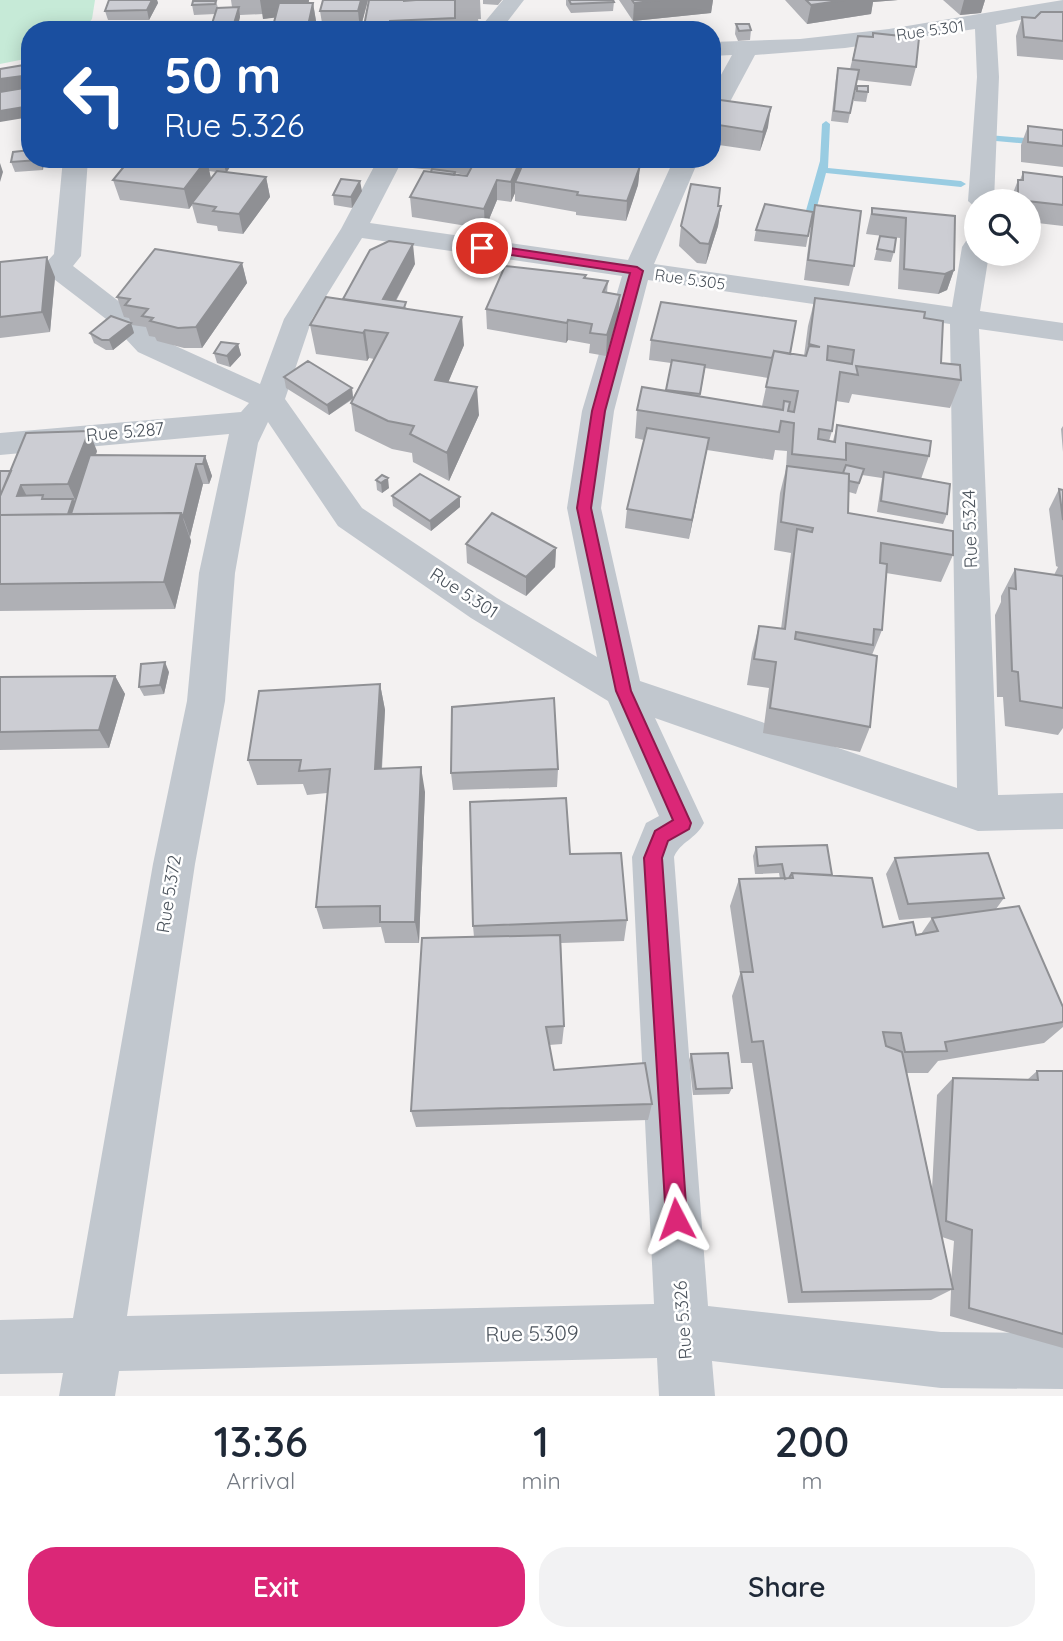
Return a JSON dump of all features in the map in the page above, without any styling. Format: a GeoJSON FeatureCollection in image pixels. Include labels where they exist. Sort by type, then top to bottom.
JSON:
{"type":"FeatureCollection","features":[{"type":"Feature","properties":{"kind":"street"},"geometry":{"type":"LineString","coordinates":[[496,21],[514,0]]}},
{"type":"Feature","properties":{"kind":"street","name":"Rue 5.301"},"geometry":{"type":"LineString","coordinates":[[721,50],[805,46],[985,22],[1063,5]]}},
{"type":"Feature","properties":{"kind":"street"},"geometry":{"type":"LineString","coordinates":[[982,189],[988,77],[985,22]]}},
{"type":"Feature","properties":{"kind":"street"},"geometry":{"type":"LineString","coordinates":[[721,97],[747,49]]}},
{"type":"Feature","properties":{"kind":"street"},"geometry":{"type":"LineString","coordinates":[[75,168],[67,256],[45,270],[142,332],[148,345],[260,411]]}},
{"type":"Feature","properties":{"kind":"street"},"geometry":{"type":"LineString","coordinates":[[354,229],[386,168]]}},
{"type":"Feature","properties":{"kind":"street","name":"Rue 5.326"},"geometry":{"type":"LineString","coordinates":[[683,168],[637,271],[598,411],[584,508],[624,691],[683,823],[661,836],[653,858],[688,1396]]}},
{"type":"Feature","properties":{"kind":"street","name":"Rue 5.305"},"geometry":{"type":"LineString","coordinates":[[354,229],[1063,332]]}},
{"type":"Feature","properties":{"kind":"street","name":"Rue 5.372"},"geometry":{"type":"LineString","coordinates":[[87,1396],[174,864],[206,701],[217,572],[242,443],[260,411],[298,319],[354,229]]}},
{"type":"Feature","properties":{"kind":"street","name":"Rue 5.324"},"geometry":{"type":"LineString","coordinates":[[973,266],[964,319],[978,813]]}},
{"type":"Feature","properties":{"kind":"street","name":"Rue 5.301"},"geometry":{"type":"LineString","coordinates":[[260,411],[350,517],[484,608],[624,691],[978,813],[1063,811]]}},
{"type":"Feature","properties":{"kind":"street","name":"Rue 5.287"},"geometry":{"type":"LineString","coordinates":[[0,444],[260,411]]}},
{"type":"Feature","properties":{"kind":"street","name":"Rue 5.309"},"geometry":{"type":"LineString","coordinates":[[0,1347],[684,1330],[941,1360],[1063,1361]]}},
{"type":"Feature","properties":{"kind":"green space"},"geometry":{"type":"Polygon","coordinates":[[[0,0],[95,0],[90,21],[21,21],[21,60],[0,64],[0,0]]]}},
{"type":"Feature","properties":{"kind":"building"},"geometry":{"type":"Polygon","coordinates":[[[109,0],[152,0],[147,10],[105,11],[109,0]]]}},
{"type":"Feature","properties":{"kind":"building"},"geometry":{"type":"Polygon","coordinates":[[[323,0],[361,0],[358,11],[320,11],[323,0]]]}},
{"type":"Feature","properties":{"kind":"building"},"geometry":{"type":"Polygon","coordinates":[[[369,0],[455,0],[455,18],[365,21],[369,0]]]}},
{"type":"Feature","properties":{"kind":"building"},"geometry":{"type":"Polygon","coordinates":[[[569,0],[613,0],[614,2],[571,4],[569,0]]]}},
{"type":"Feature","properties":{"kind":"building"},"geometry":{"type":"Polygon","coordinates":[[[632,0],[660,0],[634,3],[632,0]]]}},
{"type":"Feature","properties":{"kind":"building"},"geometry":{"type":"Polygon","coordinates":[[[806,0],[845,0],[811,5],[806,0]]]}},
{"type":"Feature","properties":{"kind":"building"},"geometry":{"type":"Polygon","coordinates":[[[193,1],[216,1],[215,4],[192,5],[193,1]]]}},
{"type":"Feature","properties":{"kind":"building"},"geometry":{"type":"Polygon","coordinates":[[[279,3],[313,3],[309,21],[274,21],[279,3]]]}},
{"type":"Feature","properties":{"kind":"building"},"geometry":{"type":"Polygon","coordinates":[[[239,7],[235,21],[213,21],[217,8],[239,7]]]}},
{"type":"Feature","properties":{"kind":"building"},"geometry":{"type":"Polygon","coordinates":[[[1041,12],[1063,12],[1063,41],[1024,37],[1022,17],[1035,18],[1041,12]]]}},
{"type":"Feature","properties":{"kind":"building"},"geometry":{"type":"Polygon","coordinates":[[[736,24],[749,24],[751,30],[739,31],[736,24]]]}},
{"type":"Feature","properties":{"kind":"building"},"geometry":{"type":"Polygon","coordinates":[[[873,33],[919,38],[916,67],[853,60],[858,36],[873,37],[873,33]]]}},
{"type":"Feature","properties":{"kind":"building"},"geometry":{"type":"Polygon","coordinates":[[[21,66],[21,76],[0,79],[0,69],[21,66]]]}},
{"type":"Feature","properties":{"kind":"building"},"geometry":{"type":"Polygon","coordinates":[[[838,68],[859,70],[850,113],[834,111],[838,68]]]}},
{"type":"Feature","properties":{"kind":"building"},"geometry":{"type":"Polygon","coordinates":[[[857,86],[868,86],[868,92],[857,91],[857,86]]]}},
{"type":"Feature","properties":{"kind":"building"},"geometry":{"type":"Polygon","coordinates":[[[21,88],[21,108],[0,111],[0,92],[21,88]]]}},
{"type":"Feature","properties":{"kind":"building"},"geometry":{"type":"Polygon","coordinates":[[[721,100],[771,107],[763,132],[721,125],[721,100]]]}},
{"type":"Feature","properties":{"kind":"building"},"geometry":{"type":"Polygon","coordinates":[[[1028,126],[1063,130],[1063,146],[1028,142],[1028,126]]]}},
{"type":"Feature","properties":{"kind":"building"},"geometry":{"type":"Polygon","coordinates":[[[21,151],[21,161],[11,162],[13,152],[21,151]]]}},
{"type":"Feature","properties":{"kind":"building"},"geometry":{"type":"Polygon","coordinates":[[[123,168],[200,168],[184,189],[113,180],[123,168]]]}},
{"type":"Feature","properties":{"kind":"building"},"geometry":{"type":"Polygon","coordinates":[[[471,168],[517,168],[511,182],[497,180],[484,209],[410,197],[424,171],[467,176],[471,168]]]}},
{"type":"Feature","properties":{"kind":"building"},"geometry":{"type":"Polygon","coordinates":[[[521,168],[639,168],[627,201],[577,195],[578,192],[515,182],[521,168]]]}},
{"type":"Feature","properties":{"kind":"building"},"geometry":{"type":"Polygon","coordinates":[[[432,169],[455,172],[454,175],[431,172],[432,169]]]}},
{"type":"Feature","properties":{"kind":"building"},"geometry":{"type":"Polygon","coordinates":[[[217,171],[266,177],[239,214],[213,211],[216,207],[192,203],[217,171]]]}},
{"type":"Feature","properties":{"kind":"building"},"geometry":{"type":"Polygon","coordinates":[[[1023,172],[1063,177],[1063,205],[1041,203],[1041,189],[1018,189],[1018,180],[1023,180],[1023,172]]]}},
{"type":"Feature","properties":{"kind":"building"},"geometry":{"type":"Polygon","coordinates":[[[341,179],[360,181],[351,197],[333,195],[341,179]]]}},
{"type":"Feature","properties":{"kind":"building"},"geometry":{"type":"Polygon","coordinates":[[[691,184],[720,188],[718,206],[721,206],[709,244],[700,243],[681,226],[691,184]]]}},
{"type":"Feature","properties":{"kind":"building"},"geometry":{"type":"Polygon","coordinates":[[[765,204],[813,212],[808,236],[756,230],[765,204]]]}},
{"type":"Feature","properties":{"kind":"building"},"geometry":{"type":"Polygon","coordinates":[[[815,205],[861,211],[854,266],[808,260],[815,205]]]}},
{"type":"Feature","properties":{"kind":"building"},"geometry":{"type":"Polygon","coordinates":[[[872,208],[955,216],[954,270],[945,274],[904,269],[906,218],[872,214],[872,208]]]}},
{"type":"Feature","properties":{"kind":"building"},"geometry":{"type":"Polygon","coordinates":[[[880,236],[896,238],[894,252],[877,249],[880,236]]]}},
{"type":"Feature","properties":{"kind":"building"},"geometry":{"type":"Polygon","coordinates":[[[389,241],[413,244],[383,299],[406,302],[404,308],[343,299],[370,250],[389,241]]]}},
{"type":"Feature","properties":{"kind":"building"},"geometry":{"type":"Polygon","coordinates":[[[155,249],[242,263],[196,327],[178,328],[150,321],[153,318],[142,316],[148,309],[125,305],[130,299],[117,297],[155,249]]]}},
{"type":"Feature","properties":{"kind":"building"},"geometry":{"type":"Polygon","coordinates":[[[47,257],[42,312],[0,317],[0,262],[47,257]]]}},
{"type":"Feature","properties":{"kind":"building"},"geometry":{"type":"Polygon","coordinates":[[[505,266],[586,275],[584,278],[608,281],[603,292],[620,295],[607,335],[590,333],[592,324],[568,320],[567,323],[486,309],[505,266]]]}},
{"type":"Feature","properties":{"kind":"building"},"geometry":{"type":"Polygon","coordinates":[[[326,297],[462,317],[435,380],[477,387],[447,453],[410,434],[414,426],[388,421],[351,403],[388,333],[365,330],[363,333],[310,325],[326,297]]]}},
{"type":"Feature","properties":{"kind":"building"},"geometry":{"type":"Polygon","coordinates":[[[815,298],[925,312],[924,318],[943,321],[941,363],[960,365],[961,380],[856,366],[858,375],[840,372],[832,431],[819,429],[818,439],[835,442],[837,425],[931,441],[929,456],[846,443],[846,460],[792,454],[794,423],[781,421],[779,432],[637,410],[642,387],[783,410],[784,401],[790,402],[788,411],[794,412],[798,391],[766,387],[774,351],[806,356],[809,346],[820,347],[809,344],[815,298]],[[828,346],[827,360],[852,364],[854,350],[828,346]]]}},
{"type":"Feature","properties":{"kind":"building"},"geometry":{"type":"Polygon","coordinates":[[[661,302],[796,321],[790,354],[774,351],[772,358],[651,340],[661,302]]]}},
{"type":"Feature","properties":{"kind":"building"},"geometry":{"type":"Polygon","coordinates":[[[111,316],[131,323],[109,340],[102,340],[90,333],[111,316]]]}},
{"type":"Feature","properties":{"kind":"building"},"geometry":{"type":"Polygon","coordinates":[[[221,342],[238,344],[227,356],[214,353],[221,342]]]}},
{"type":"Feature","properties":{"kind":"building"},"geometry":{"type":"Polygon","coordinates":[[[672,360],[705,365],[700,394],[666,390],[672,360]]]}},
{"type":"Feature","properties":{"kind":"building"},"geometry":{"type":"Polygon","coordinates":[[[308,361],[352,388],[327,405],[284,377],[308,361]]]}},
{"type":"Feature","properties":{"kind":"building"},"geometry":{"type":"Polygon","coordinates":[[[647,428],[709,438],[692,520],[627,509],[647,428]]]}},
{"type":"Feature","properties":{"kind":"building"},"geometry":{"type":"Polygon","coordinates":[[[89,431],[68,484],[21,485],[17,496],[43,495],[42,499],[73,499],[68,514],[0,515],[0,496],[26,433],[89,431]]]}},
{"type":"Feature","properties":{"kind":"building"},"geometry":{"type":"Polygon","coordinates":[[[90,455],[205,456],[203,464],[196,464],[183,517],[181,513],[71,514],[90,455]]]}},
{"type":"Feature","properties":{"kind":"building"},"geometry":{"type":"Polygon","coordinates":[[[846,465],[864,469],[859,483],[849,481],[849,474],[843,473],[846,465]]]}},
{"type":"Feature","properties":{"kind":"building"},"geometry":{"type":"Polygon","coordinates":[[[787,466],[849,474],[848,513],[953,531],[953,555],[881,543],[880,563],[887,564],[882,630],[874,629],[873,645],[796,632],[795,639],[877,656],[870,727],[770,708],[776,662],[754,659],[759,626],[785,629],[797,529],[812,532],[813,528],[781,522],[787,466]]]}},
{"type":"Feature","properties":{"kind":"building"},"geometry":{"type":"Polygon","coordinates":[[[0,471],[11,471],[0,496],[0,471]]]}},
{"type":"Feature","properties":{"kind":"building"},"geometry":{"type":"Polygon","coordinates":[[[884,472],[950,484],[947,514],[881,501],[884,472]]]}},
{"type":"Feature","properties":{"kind":"building"},"geometry":{"type":"Polygon","coordinates":[[[420,474],[460,497],[430,521],[392,496],[420,474]]]}},
{"type":"Feature","properties":{"kind":"building"},"geometry":{"type":"Polygon","coordinates":[[[382,475],[388,478],[381,483],[376,480],[382,475]]]}},
{"type":"Feature","properties":{"kind":"building"},"geometry":{"type":"Polygon","coordinates":[[[1059,489],[1063,490],[1063,520],[1059,489]]]}},
{"type":"Feature","properties":{"kind":"building"},"geometry":{"type":"Polygon","coordinates":[[[181,513],[164,582],[0,584],[0,515],[181,513]]]}},
{"type":"Feature","properties":{"kind":"building"},"geometry":{"type":"Polygon","coordinates":[[[492,513],[556,548],[526,577],[466,544],[492,513]]]}},
{"type":"Feature","properties":{"kind":"building"},"geometry":{"type":"Polygon","coordinates":[[[1015,569],[1063,576],[1063,708],[1020,701],[1018,672],[1012,671],[1009,588],[1016,589],[1015,569]]]}},
{"type":"Feature","properties":{"kind":"building"},"geometry":{"type":"Polygon","coordinates":[[[165,662],[160,685],[139,687],[141,664],[165,662]]]}},
{"type":"Feature","properties":{"kind":"building"},"geometry":{"type":"Polygon","coordinates":[[[115,676],[99,730],[0,732],[0,677],[115,676]]]}},
{"type":"Feature","properties":{"kind":"building"},"geometry":{"type":"Polygon","coordinates":[[[380,684],[375,769],[421,767],[415,922],[380,922],[380,906],[316,907],[330,769],[299,771],[301,760],[248,760],[259,691],[380,684]]]}},
{"type":"Feature","properties":{"kind":"building"},"geometry":{"type":"Polygon","coordinates":[[[554,698],[558,769],[451,773],[452,707],[554,698]]]}},
{"type":"Feature","properties":{"kind":"building"},"geometry":{"type":"Polygon","coordinates":[[[566,798],[570,854],[621,853],[627,920],[473,926],[470,802],[566,798]]]}},
{"type":"Feature","properties":{"kind":"building"},"geometry":{"type":"Polygon","coordinates":[[[827,845],[832,875],[792,873],[785,879],[782,864],[758,866],[756,847],[827,845]]]}},
{"type":"Feature","properties":{"kind":"building"},"geometry":{"type":"Polygon","coordinates":[[[988,853],[1004,898],[908,904],[895,858],[988,853]]]}},
{"type":"Feature","properties":{"kind":"building"},"geometry":{"type":"Polygon","coordinates":[[[792,873],[872,878],[883,927],[913,922],[916,935],[938,931],[932,918],[1019,906],[1063,1007],[1063,1022],[945,1042],[947,1051],[905,1052],[901,1033],[883,1032],[886,1046],[902,1052],[953,1289],[802,1292],[763,1041],[752,1042],[741,972],[753,972],[739,879],[793,878],[792,873]]]}},
{"type":"Feature","properties":{"kind":"building"},"geometry":{"type":"Polygon","coordinates":[[[560,935],[564,1026],[546,1027],[554,1070],[645,1063],[652,1104],[411,1111],[422,938],[560,935]]]}},
{"type":"Feature","properties":{"kind":"building"},"geometry":{"type":"Polygon","coordinates":[[[728,1053],[732,1088],[696,1089],[691,1054],[728,1053]]]}},
{"type":"Feature","properties":{"kind":"building"},"geometry":{"type":"Polygon","coordinates":[[[1037,1071],[1063,1071],[1063,1334],[969,1308],[972,1230],[946,1221],[953,1078],[1038,1080],[1037,1071]]]}},
{"type":"Feature","properties":{"kind":"waterway"},"geometry":{"type":"LineString","coordinates":[[822,170],[826,124]]}},
{"type":"Feature","properties":{"kind":"waterway"},"geometry":{"type":"LineString","coordinates":[[988,138],[1063,144]]}},
{"type":"Feature","properties":{"kind":"waterway"},"geometry":{"type":"LineString","coordinates":[[810,214],[822,170]]}},
{"type":"Feature","properties":{"kind":"waterway"},"geometry":{"type":"LineString","coordinates":[[822,170],[961,184]]}},
{"type":"Feature","properties":{"kind":"route"},"geometry":{"type":"LineString","coordinates":[[482,248],[637,271],[625,323],[598,411],[584,508],[624,691],[683,823],[661,836],[653,858],[676,1219]]}}]}
